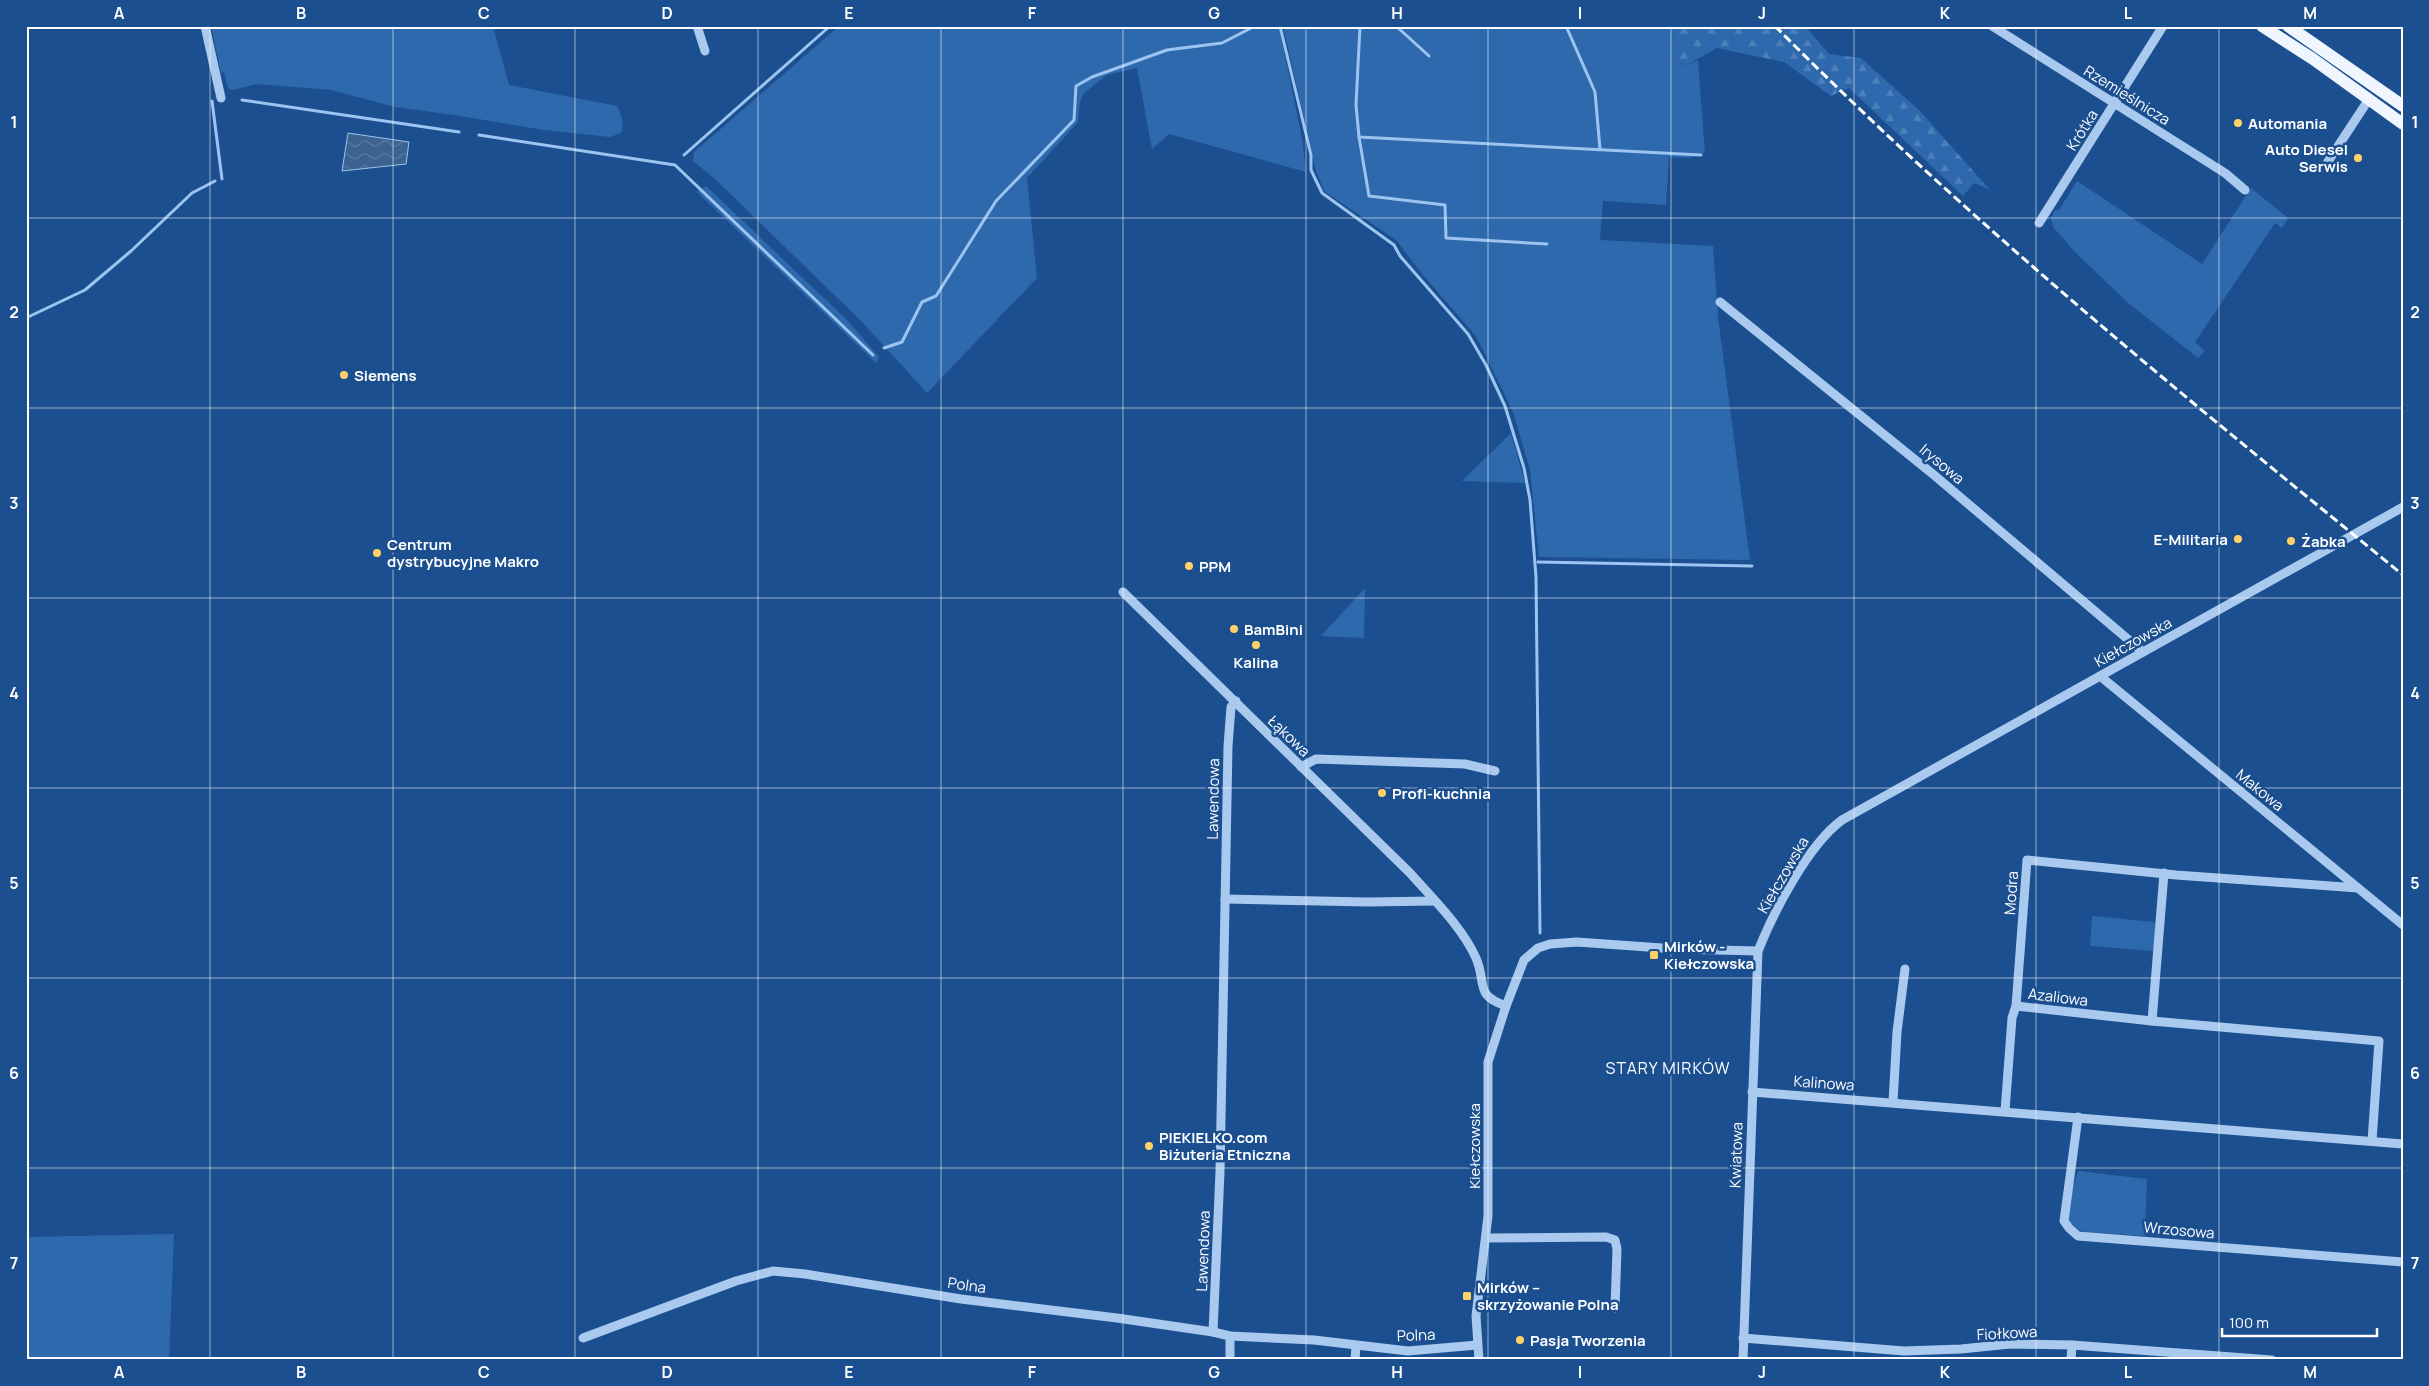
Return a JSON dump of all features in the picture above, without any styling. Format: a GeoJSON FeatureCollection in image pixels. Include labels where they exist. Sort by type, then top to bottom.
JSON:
{"type":"FeatureCollection","features":[{"type":"Feature","properties":{"kind":"main road"},"geometry":{"type":"LineString","coordinates":[[2262,26],[2403,124]]}},
{"type":"Feature","properties":{"kind":"main road"},"geometry":{"type":"LineString","coordinates":[[2288,26],[2403,106]]}},
{"type":"Feature","properties":{"kind":"street"},"geometry":{"type":"LineString","coordinates":[[205,26],[221,98]]}},
{"type":"Feature","properties":{"kind":"street"},"geometry":{"type":"LineString","coordinates":[[698,26],[705,51]]}},
{"type":"Feature","properties":{"kind":"street","name":"Rzemieślnicza"},"geometry":{"type":"LineString","coordinates":[[1992,26],[2226,173],[2245,190]]}},
{"type":"Feature","properties":{"kind":"street","name":"Krótka"},"geometry":{"type":"LineString","coordinates":[[2039,223],[2163,26]]}},
{"type":"Feature","properties":{"kind":"street"},"geometry":{"type":"LineString","coordinates":[[2327,163],[2369,99]]}},
{"type":"Feature","properties":{"kind":"street","name":"Irysowa"},"geometry":{"type":"LineString","coordinates":[[1720,302],[1934,475],[2143,652]]}},
{"type":"Feature","properties":{"kind":"street","name":"Kiełczowska"},"geometry":{"type":"LineString","coordinates":[[1479,1360],[1477,1296],[1486,1238],[1487,1075],[1491,1051],[1524,960],[1538,948],[1550,944],[1577,942],[1676,949],[1758,951],[1765,933],[1809,855],[1828,830],[1842,820],[2403,507]]}},
{"type":"Feature","properties":{"kind":"street","name":"Łąkowa"},"geometry":{"type":"LineString","coordinates":[[1123,592],[1236,701],[1435,901],[1467,942],[1476,958],[1486,997],[1506,1006]]}},
{"type":"Feature","properties":{"kind":"street","name":"Makowa"},"geometry":{"type":"LineString","coordinates":[[2100,676],[2403,925]]}},
{"type":"Feature","properties":{"kind":"street","name":"Lawendowa"},"geometry":{"type":"LineString","coordinates":[[1213,1332],[1220,1172],[1228,746],[1231,707],[1236,701]]}},
{"type":"Feature","properties":{"kind":"street"},"geometry":{"type":"LineString","coordinates":[[1301,767],[1316,758],[1465,764],[1495,771]]}},
{"type":"Feature","properties":{"kind":"street","name":"Modra"},"geometry":{"type":"LineString","coordinates":[[2016,1006],[2027,860],[2358,888]]}},
{"type":"Feature","properties":{"kind":"street"},"geometry":{"type":"LineString","coordinates":[[2152,1021],[2164,873]]}},
{"type":"Feature","properties":{"kind":"street"},"geometry":{"type":"LineString","coordinates":[[1225,899],[1368,902],[1435,901]]}},
{"type":"Feature","properties":{"kind":"street","name":"Kwiatowa"},"geometry":{"type":"LineString","coordinates":[[1743,1360],[1758,951]]}},
{"type":"Feature","properties":{"kind":"street"},"geometry":{"type":"LineString","coordinates":[[1893,1102],[1897,1032],[1905,969]]}},
{"type":"Feature","properties":{"kind":"street","name":"Azaliowa"},"geometry":{"type":"LineString","coordinates":[[2005,1111],[2012,1018],[2016,1006],[2152,1021],[2379,1041],[2372,1141]]}},
{"type":"Feature","properties":{"kind":"street","name":"Kalinowa"},"geometry":{"type":"LineString","coordinates":[[1752,1092],[2005,1111]]}},
{"type":"Feature","properties":{"kind":"street"},"geometry":{"type":"LineString","coordinates":[[2005,1111],[2403,1144]]}},
{"type":"Feature","properties":{"kind":"street","name":"Wrzosowa"},"geometry":{"type":"LineString","coordinates":[[2078,1117],[2064,1220],[2069,1228],[2078,1236],[2403,1262]]}},
{"type":"Feature","properties":{"kind":"street"},"geometry":{"type":"LineString","coordinates":[[1486,1238],[1606,1237],[1614,1240],[1618,1249],[1615,1308]]}},
{"type":"Feature","properties":{"kind":"street","name":"Polna"},"geometry":{"type":"LineString","coordinates":[[583,1338],[736,1280],[773,1271],[805,1274],[961,1299],[1213,1332],[1230,1336],[1314,1340],[1408,1351],[1477,1344]]}},
{"type":"Feature","properties":{"kind":"street"},"geometry":{"type":"LineString","coordinates":[[1230,1336],[1230,1360]]}},
{"type":"Feature","properties":{"kind":"street","name":"Fiołkowa"},"geometry":{"type":"LineString","coordinates":[[1744,1338],[1904,1351],[1962,1349],[2010,1344],[2072,1345],[2211,1357],[2272,1360]]}},
{"type":"Feature","properties":{"kind":"street"},"geometry":{"type":"LineString","coordinates":[[2071,1360],[2072,1345]]}},
{"type":"Feature","properties":{"kind":"street"},"geometry":{"type":"LineString","coordinates":[[1355,1360],[1356,1346]]}},
{"type":"Feature","properties":{"kind":"green space"},"geometry":{"type":"Polygon","coordinates":[[[211,26],[501,26],[494,30],[509,85],[617,106],[623,127],[621,133],[610,137],[544,130],[395,107],[331,90],[256,84],[233,90],[228,88],[224,72],[221,73],[211,26]]]}},
{"type":"Feature","properties":{"kind":"green space"},"geometry":{"type":"Polygon","coordinates":[[[839,26],[1279,26],[1302,138],[1306,172],[1169,134],[1152,149],[1137,68],[1107,75],[1084,93],[1080,101],[1078,122],[1027,178],[1037,278],[927,393],[861,321],[714,178],[693,161],[694,152],[839,26]]]}},
{"type":"Feature","properties":{"kind":"green space"},"geometry":{"type":"Polygon","coordinates":[[[1283,26],[1670,26],[1682,68],[1698,60],[1705,153],[1690,158],[1669,157],[1666,205],[1603,201],[1600,240],[1713,246],[1718,317],[1750,560],[1539,557],[1530,470],[1513,412],[1476,336],[1422,274],[1396,240],[1324,191],[1316,171],[1283,26]]]}},
{"type":"Feature","properties":{"kind":"green space"},"geometry":{"type":"Polygon","coordinates":[[[1670,26],[1805,26],[1829,54],[1861,58],[1921,112],[1990,190],[1974,183],[1963,196],[1849,88],[1831,96],[1784,62],[1717,48],[1682,68],[1670,26]]]}},
{"type":"Feature","properties":{"kind":"green space"},"geometry":{"type":"Polygon","coordinates":[[[2077,181],[2202,264],[2251,188],[2288,218],[2282,228],[2275,223],[2195,342],[2205,351],[2198,358],[2127,302],[2078,255],[2053,227],[2051,218],[2055,210],[2059,210],[2077,181]]]}},
{"type":"Feature","properties":{"kind":"green space"},"geometry":{"type":"Polygon","coordinates":[[[706,186],[847,320],[879,357],[876,363],[697,192],[706,186]]]}},
{"type":"Feature","properties":{"kind":"green space"},"geometry":{"type":"Polygon","coordinates":[[[1511,433],[1525,483],[1462,481],[1511,433]]]}},
{"type":"Feature","properties":{"kind":"green space"},"geometry":{"type":"Polygon","coordinates":[[[1365,588],[1364,638],[1321,636],[1365,588]]]}},
{"type":"Feature","properties":{"kind":"green space"},"geometry":{"type":"Polygon","coordinates":[[[2092,916],[2154,922],[2156,924],[2153,951],[2090,946],[2092,916]]]}},
{"type":"Feature","properties":{"kind":"green space"},"geometry":{"type":"Polygon","coordinates":[[[2078,1171],[2147,1179],[2145,1236],[2087,1232],[2075,1229],[2068,1220],[2069,1200],[2078,1171]]]}},
{"type":"Feature","properties":{"kind":"green space"},"geometry":{"type":"Polygon","coordinates":[[[174,1234],[169,1360],[26,1360],[26,1237],[174,1234]]]}},
{"type":"Feature","properties":{"kind":"water"},"geometry":{"type":"Polygon","coordinates":[[[348,133],[409,142],[406,164],[342,171],[348,133]]]}},
{"type":"Feature","properties":{"kind":"waterway"},"geometry":{"type":"LineString","coordinates":[[684,155],[830,26]]}},
{"type":"Feature","properties":{"kind":"waterway"},"geometry":{"type":"LineString","coordinates":[[884,348],[902,342],[922,302],[936,296],[996,201],[1074,120],[1076,86],[1092,77],[1167,50],[1222,43],[1255,26]]}},
{"type":"Feature","properties":{"kind":"waterway"},"geometry":{"type":"LineString","coordinates":[[1280,26],[1311,155],[1311,170],[1322,193],[1394,245],[1400,256],[1468,334],[1486,365],[1505,406],[1524,468],[1530,500],[1536,577],[1540,933]]}},
{"type":"Feature","properties":{"kind":"waterway"},"geometry":{"type":"LineString","coordinates":[[1360,26],[1356,105],[1359,137],[1701,155]]}},
{"type":"Feature","properties":{"kind":"waterway"},"geometry":{"type":"LineString","coordinates":[[1396,26],[1429,56]]}},
{"type":"Feature","properties":{"kind":"waterway"},"geometry":{"type":"LineString","coordinates":[[1566,26],[1595,92],[1600,149]]}},
{"type":"Feature","properties":{"kind":"waterway"},"geometry":{"type":"LineString","coordinates":[[242,100],[459,132]]}},
{"type":"Feature","properties":{"kind":"waterway"},"geometry":{"type":"LineString","coordinates":[[212,101],[222,179]]}},
{"type":"Feature","properties":{"kind":"waterway"},"geometry":{"type":"LineString","coordinates":[[479,135],[675,165],[873,355]]}},
{"type":"Feature","properties":{"kind":"waterway"},"geometry":{"type":"LineString","coordinates":[[1359,137],[1369,196],[1445,205],[1446,238],[1547,244]]}},
{"type":"Feature","properties":{"kind":"waterway"},"geometry":{"type":"LineString","coordinates":[[26,318],[85,290],[131,251],[192,193],[215,181]]}},
{"type":"Feature","properties":{"kind":"waterway"},"geometry":{"type":"LineString","coordinates":[[1538,562],[1752,566]]}},
{"type":"Feature","properties":{"kind":"railway"},"geometry":{"type":"LineString","coordinates":[[1775,26],[1926,171],[2003,240],[2161,376],[2403,575]]}},
{"type":"Feature","properties":{"kind":"place","name":"Automania"},"geometry":{"type":"Point","coordinates":[2238,123]}},
{"type":"Feature","properties":{"kind":"place","name":"Auto Diesel Serwis"},"geometry":{"type":"Point","coordinates":[2358,158]}},
{"type":"Feature","properties":{"kind":"place","name":"Siemens"},"geometry":{"type":"Point","coordinates":[344,375]}},
{"type":"Feature","properties":{"kind":"place","name":"E-Militaria"},"geometry":{"type":"Point","coordinates":[2238,539]}},
{"type":"Feature","properties":{"kind":"place","name":"Żabka"},"geometry":{"type":"Point","coordinates":[2291,541]}},
{"type":"Feature","properties":{"kind":"place","name":"Centrum dystrybucyjne Makro"},"geometry":{"type":"Point","coordinates":[377,553]}},
{"type":"Feature","properties":{"kind":"place","name":"PPM"},"geometry":{"type":"Point","coordinates":[1189,566]}},
{"type":"Feature","properties":{"kind":"place","name":"BamBini"},"geometry":{"type":"Point","coordinates":[1234,629]}},
{"type":"Feature","properties":{"kind":"place","name":"Kalina"},"geometry":{"type":"Point","coordinates":[1256,645]}},
{"type":"Feature","properties":{"kind":"place","name":"Profi-kuchnia"},"geometry":{"type":"Point","coordinates":[1382,793]}},
{"type":"Feature","properties":{"kind":"place","name":"Mirków - Kiełczowska"},"geometry":{"type":"Point","coordinates":[1654,955]}},
{"type":"Feature","properties":{"kind":"place","name":"PIEKIELKO.com Biżuteria Etniczna"},"geometry":{"type":"Point","coordinates":[1149,1146]}},
{"type":"Feature","properties":{"kind":"place","name":"Mirków – skrzyżowanie Polna"},"geometry":{"type":"Point","coordinates":[1467,1296]}},
{"type":"Feature","properties":{"kind":"place","name":"Pasja Tworzenia"},"geometry":{"type":"Point","coordinates":[1520,1340]}},
{"type":"Feature","properties":{"kind":"district","name":"STARY MIRKÓW"},"geometry":{"type":"Point","coordinates":[1668,1068]}}]}
